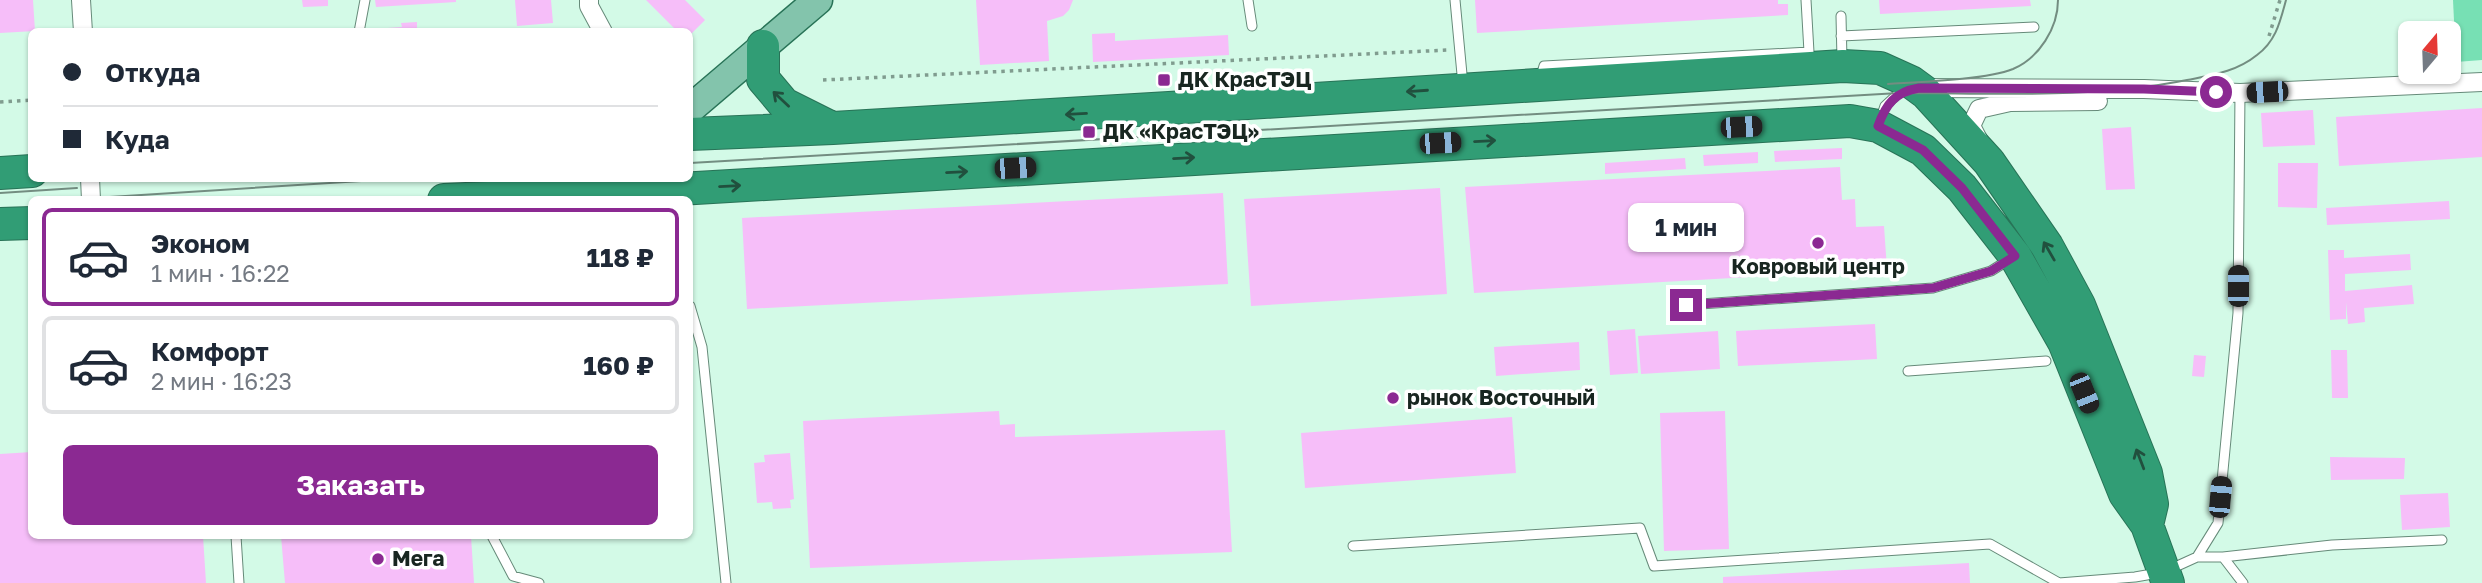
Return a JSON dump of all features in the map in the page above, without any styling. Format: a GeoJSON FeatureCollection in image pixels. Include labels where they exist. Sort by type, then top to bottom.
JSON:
{"type":"FeatureCollection","features":[{"type":"Feature","properties":{"kind":"highway"},"geometry":{"type":"LineString","coordinates":[[763,46],[763,79],[784,104],[833,128]]}},
{"type":"Feature","properties":{"kind":"highway"},"geometry":{"type":"LineString","coordinates":[[693,134],[833,128],[1539,85],[1809,60],[1842,51],[1880,68],[1909,91],[1926,93],[1989,162],[2047,246],[2079,305],[2146,473],[2152,503],[2147,525]]}},
{"type":"Feature","properties":{"kind":"highway"},"geometry":{"type":"LineString","coordinates":[[523,196],[1823,122],[1850,121],[1878,126],[1923,150],[1962,188],[2015,256],[2064,342],[2125,494],[2147,525],[2166,577]]}},
{"type":"Feature","properties":{"kind":"highway"},"geometry":{"type":"LineString","coordinates":[[0,173],[28,171]]}},
{"type":"Feature","properties":{"kind":"highway"},"geometry":{"type":"LineString","coordinates":[[0,224],[28,223]]}},
{"type":"Feature","properties":{"kind":"main road"},"geometry":{"type":"LineString","coordinates":[[693,106],[818,0]]}},
{"type":"Feature","properties":{"kind":"street"},"geometry":{"type":"LineString","coordinates":[[81,0],[83,28]]}},
{"type":"Feature","properties":{"kind":"street"},"geometry":{"type":"LineString","coordinates":[[589,3],[601,28]]}},
{"type":"Feature","properties":{"kind":"street"},"geometry":{"type":"LineString","coordinates":[[1989,162],[1971,126],[1979,109],[2010,103],[2167,100],[2240,93],[2482,82]]}},
{"type":"Feature","properties":{"kind":"street"},"geometry":{"type":"LineString","coordinates":[[1909,91],[2144,89],[2240,93]]}},
{"type":"Feature","properties":{"kind":"lane"},"geometry":{"type":"LineString","coordinates":[[360,28],[365,0]]}},
{"type":"Feature","properties":{"kind":"lane"},"geometry":{"type":"LineString","coordinates":[[1248,0],[1252,26]]}},
{"type":"Feature","properties":{"kind":"lane"},"geometry":{"type":"LineString","coordinates":[[1455,0],[1463,88]]}},
{"type":"Feature","properties":{"kind":"lane"},"geometry":{"type":"LineString","coordinates":[[1806,0],[1809,60]]}},
{"type":"Feature","properties":{"kind":"lane"},"geometry":{"type":"LineString","coordinates":[[1841,16],[1842,51],[2034,27]]}},
{"type":"Feature","properties":{"kind":"lane"},"geometry":{"type":"LineString","coordinates":[[1878,126],[1885,106],[1909,91]]}},
{"type":"Feature","properties":{"kind":"lane"},"geometry":{"type":"LineString","coordinates":[[1353,546],[1640,528],[1654,566],[1990,544],[2059,583],[2166,577],[2197,557],[2218,523],[2238,313],[2240,93]]}},
{"type":"Feature","properties":{"kind":"lane"},"geometry":{"type":"LineString","coordinates":[[1686,305],[1933,288],[1991,271],[2015,256]]}},
{"type":"Feature","properties":{"kind":"lane"},"geometry":{"type":"LineString","coordinates":[[693,316],[702,347],[726,583]]}},
{"type":"Feature","properties":{"kind":"lane"},"geometry":{"type":"LineString","coordinates":[[1908,371],[2046,361]]}},
{"type":"Feature","properties":{"kind":"lane"},"geometry":{"type":"LineString","coordinates":[[236,539],[239,583]]}},
{"type":"Feature","properties":{"kind":"lane"},"geometry":{"type":"LineString","coordinates":[[494,539],[513,576],[539,583]]}},
{"type":"Feature","properties":{"kind":"lane"},"geometry":{"type":"LineString","coordinates":[[2197,557],[2223,557],[2332,545],[2442,540]]}},
{"type":"Feature","properties":{"kind":"lane"},"geometry":{"type":"LineString","coordinates":[[2223,557],[2243,583]]}},
{"type":"Feature","properties":{"kind":"path"},"geometry":{"type":"LineString","coordinates":[[2269,36],[2280,0]]}},
{"type":"Feature","properties":{"kind":"path"},"geometry":{"type":"LineString","coordinates":[[823,80],[1461,49]]}},
{"type":"Feature","properties":{"kind":"path"},"geometry":{"type":"LineString","coordinates":[[0,102],[28,100]]}},
{"type":"Feature","properties":{"kind":"green space"},"geometry":{"type":"Polygon","coordinates":[[[2453,0],[2482,0],[2482,60],[2461,62],[2461,21],[2454,21],[2453,0]]]}},
{"type":"Feature","properties":{"kind":"building"},"geometry":{"type":"Polygon","coordinates":[[[0,0],[33,0],[35,28],[28,28],[28,31],[0,33],[0,0]]]}},
{"type":"Feature","properties":{"kind":"building"},"geometry":{"type":"Polygon","coordinates":[[[302,0],[328,0],[328,6],[303,7],[302,0]]]}},
{"type":"Feature","properties":{"kind":"building"},"geometry":{"type":"Polygon","coordinates":[[[375,0],[456,0],[456,2],[376,7],[375,0]]]}},
{"type":"Feature","properties":{"kind":"building"},"geometry":{"type":"Polygon","coordinates":[[[515,0],[551,0],[553,23],[517,26],[515,0]]]}},
{"type":"Feature","properties":{"kind":"building"},"geometry":{"type":"Polygon","coordinates":[[[646,0],[685,0],[705,20],[693,32],[693,28],[674,28],[646,0]]]}},
{"type":"Feature","properties":{"kind":"building"},"geometry":{"type":"Polygon","coordinates":[[[976,0],[1073,0],[1063,16],[1047,21],[1049,61],[980,65],[976,0]]]}},
{"type":"Feature","properties":{"kind":"building"},"geometry":{"type":"Polygon","coordinates":[[[1475,0],[1778,0],[1778,4],[1788,4],[1788,15],[1477,33],[1475,0]]]}},
{"type":"Feature","properties":{"kind":"building"},"geometry":{"type":"Polygon","coordinates":[[[1879,0],[2030,0],[2031,6],[1880,14],[1879,0]]]}},
{"type":"Feature","properties":{"kind":"building"},"geometry":{"type":"Polygon","coordinates":[[[417,22],[417,28],[388,28],[402,27],[401,23],[417,22]]]}},
{"type":"Feature","properties":{"kind":"building"},"geometry":{"type":"Polygon","coordinates":[[[1115,33],[1115,41],[1228,35],[1229,55],[1093,62],[1092,34],[1115,33]]]}},
{"type":"Feature","properties":{"kind":"building"},"geometry":{"type":"Polygon","coordinates":[[[2482,108],[2482,157],[2339,166],[2336,117],[2482,108]]]}},
{"type":"Feature","properties":{"kind":"building"},"geometry":{"type":"Polygon","coordinates":[[[2313,110],[2315,145],[2263,147],[2261,113],[2313,110]]]}},
{"type":"Feature","properties":{"kind":"building"},"geometry":{"type":"Polygon","coordinates":[[[2131,127],[2135,189],[2106,190],[2102,129],[2131,127]]]}},
{"type":"Feature","properties":{"kind":"building"},"geometry":{"type":"Polygon","coordinates":[[[1842,148],[1842,159],[1775,162],[1774,151],[1842,148]]]}},
{"type":"Feature","properties":{"kind":"building"},"geometry":{"type":"Polygon","coordinates":[[[1758,152],[1758,163],[1704,166],[1703,155],[1758,152]]]}},
{"type":"Feature","properties":{"kind":"building"},"geometry":{"type":"Polygon","coordinates":[[[1685,158],[1686,169],[1605,174],[1605,163],[1685,158]]]}},
{"type":"Feature","properties":{"kind":"building"},"geometry":{"type":"Polygon","coordinates":[[[2278,163],[2318,163],[2317,208],[2278,207],[2278,163]]]}},
{"type":"Feature","properties":{"kind":"building"},"geometry":{"type":"Polygon","coordinates":[[[1840,167],[1842,200],[1855,199],[1856,227],[1884,226],[1887,269],[1474,293],[1465,187],[1840,167]]]}},
{"type":"Feature","properties":{"kind":"building"},"geometry":{"type":"Polygon","coordinates":[[[1440,188],[1447,294],[1251,306],[1244,199],[1440,188]]]}},
{"type":"Feature","properties":{"kind":"building"},"geometry":{"type":"Polygon","coordinates":[[[1223,193],[1228,284],[747,309],[742,218],[1223,193]]]}},
{"type":"Feature","properties":{"kind":"building"},"geometry":{"type":"Polygon","coordinates":[[[2449,201],[2450,219],[2327,225],[2326,208],[2449,201]]]}},
{"type":"Feature","properties":{"kind":"building"},"geometry":{"type":"Polygon","coordinates":[[[2328,250],[2344,250],[2344,258],[2410,254],[2411,270],[2345,274],[2345,291],[2412,285],[2414,304],[2364,308],[2365,322],[2348,324],[2346,302],[2346,319],[2330,320],[2328,250]]]}},
{"type":"Feature","properties":{"kind":"building"},"geometry":{"type":"Polygon","coordinates":[[[1875,324],[1877,359],[1738,366],[1736,331],[1875,324]]]}},
{"type":"Feature","properties":{"kind":"building"},"geometry":{"type":"Polygon","coordinates":[[[1635,329],[1638,373],[1610,375],[1607,331],[1635,329]]]}},
{"type":"Feature","properties":{"kind":"building"},"geometry":{"type":"Polygon","coordinates":[[[1718,331],[1720,369],[1641,374],[1638,336],[1718,331]]]}},
{"type":"Feature","properties":{"kind":"building"},"geometry":{"type":"Polygon","coordinates":[[[1579,342],[1580,370],[1496,376],[1494,347],[1579,342]]]}},
{"type":"Feature","properties":{"kind":"building"},"geometry":{"type":"Polygon","coordinates":[[[2331,350],[2347,350],[2348,398],[2332,398],[2331,350]]]}},
{"type":"Feature","properties":{"kind":"building"},"geometry":{"type":"Polygon","coordinates":[[[2194,355],[2206,356],[2204,377],[2192,376],[2194,355]]]}},
{"type":"Feature","properties":{"kind":"building"},"geometry":{"type":"Polygon","coordinates":[[[999,411],[1000,425],[1015,424],[1015,437],[1225,430],[1232,552],[810,568],[803,421],[999,411]]]}},
{"type":"Feature","properties":{"kind":"building"},"geometry":{"type":"Polygon","coordinates":[[[1725,411],[1729,549],[1664,551],[1660,413],[1725,411]]]}},
{"type":"Feature","properties":{"kind":"building"},"geometry":{"type":"Polygon","coordinates":[[[1512,417],[1516,473],[1305,488],[1301,433],[1512,417]]]}},
{"type":"Feature","properties":{"kind":"building"},"geometry":{"type":"Polygon","coordinates":[[[28,452],[28,539],[203,539],[206,583],[0,583],[0,454],[28,452]]]}},
{"type":"Feature","properties":{"kind":"building"},"geometry":{"type":"Polygon","coordinates":[[[790,453],[794,499],[790,500],[791,508],[773,509],[772,502],[757,503],[754,463],[765,462],[764,455],[790,453]]]}},
{"type":"Feature","properties":{"kind":"building"},"geometry":{"type":"Polygon","coordinates":[[[2330,457],[2405,458],[2404,479],[2331,480],[2330,457]]]}},
{"type":"Feature","properties":{"kind":"building"},"geometry":{"type":"Polygon","coordinates":[[[2448,493],[2450,527],[2402,530],[2400,495],[2448,493]]]}},
{"type":"Feature","properties":{"kind":"building","name":"Мега"},"geometry":{"type":"Polygon","coordinates":[[[281,539],[471,539],[474,583],[285,583],[281,539]]]}},
{"type":"Feature","properties":{"kind":"building"},"geometry":{"type":"Polygon","coordinates":[[[1969,563],[1970,583],[1723,583],[1723,577],[1969,563]]]}},
{"type":"Feature","properties":{"kind":"tram line"},"geometry":{"type":"LineString","coordinates":[[1888,84],[1969,78],[2013,69],[2031,58],[2045,41],[2055,21],[2058,0]]}},
{"type":"Feature","properties":{"kind":"tram line"},"geometry":{"type":"LineString","coordinates":[[693,163],[1899,93],[2044,94],[2116,90],[2206,76],[2224,72],[2249,61],[2269,44],[2286,0]]}},
{"type":"Feature","properties":{"kind":"tram line"},"geometry":{"type":"LineString","coordinates":[[125,196],[346,182]]}},
{"type":"Feature","properties":{"kind":"tram line"},"geometry":{"type":"LineString","coordinates":[[0,193],[77,188]]}},
{"type":"Feature","properties":{"kind":"place","name":"ДК КрасТЭЦ"},"geometry":{"type":"Point","coordinates":[1164,80]}},
{"type":"Feature","properties":{"kind":"place","name":"ДК «КрасТЭЦ»"},"geometry":{"type":"Point","coordinates":[1089,132]}},
{"type":"Feature","properties":{"kind":"place","name":"Ковровый центр"},"geometry":{"type":"Point","coordinates":[1818,243]}},
{"type":"Feature","properties":{"kind":"place","name":"рынок Восточный"},"geometry":{"type":"Point","coordinates":[1393,398]}},
{"type":"Feature","properties":{"kind":"place","name":"Мега"},"geometry":{"type":"Point","coordinates":[378,559]}},
{"type":"Feature","properties":{"kind":"route"},"geometry":{"type":"LineString","coordinates":[[1686,305],[1933,288],[1991,271],[2015,256],[1962,188],[1923,150],[1878,126],[1885,106],[1899,93],[1919,88],[2216,92]]}}]}
